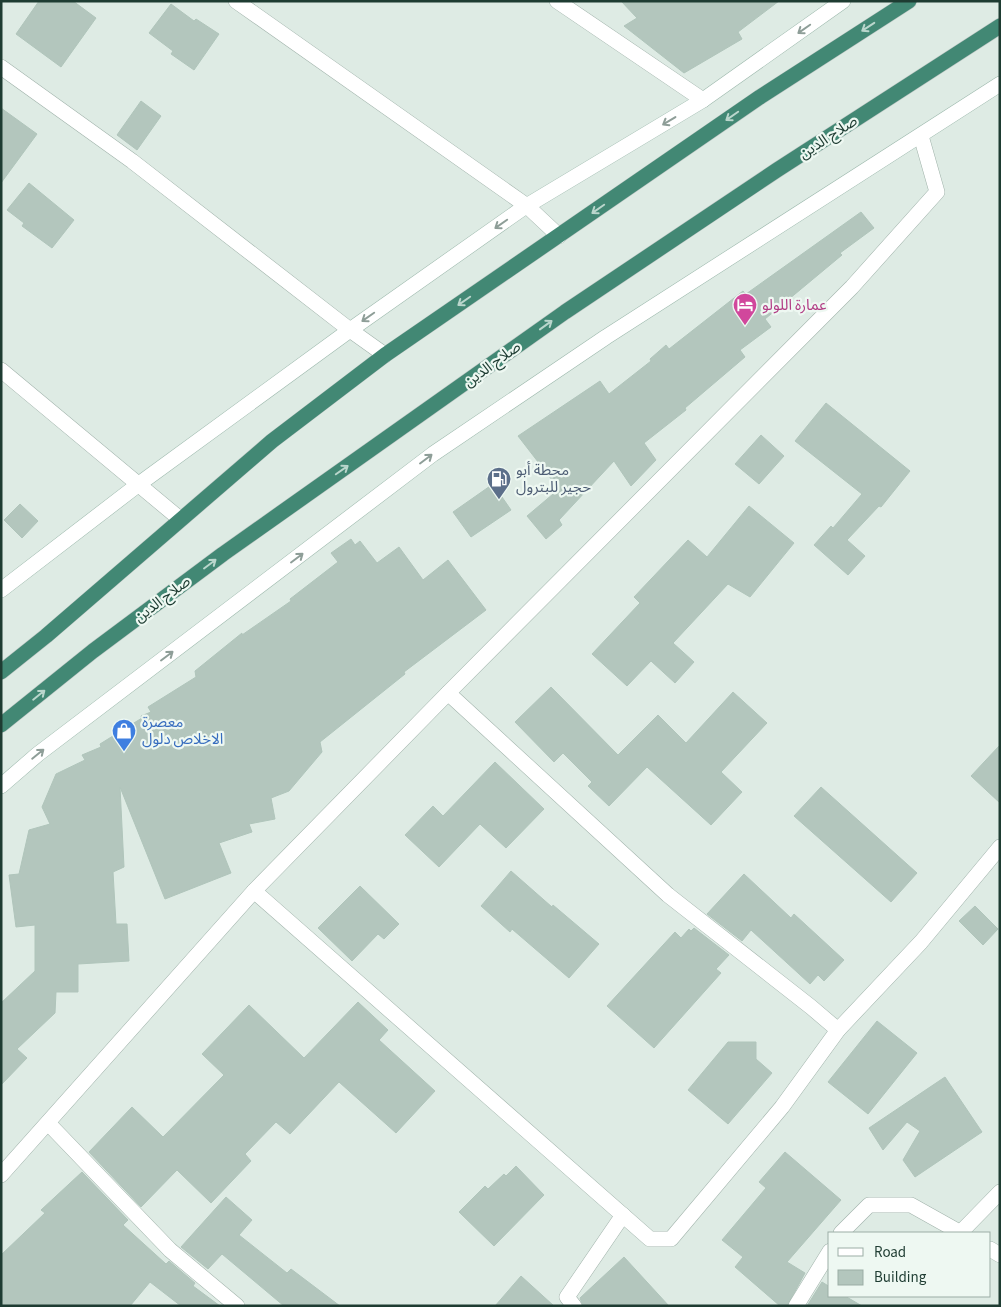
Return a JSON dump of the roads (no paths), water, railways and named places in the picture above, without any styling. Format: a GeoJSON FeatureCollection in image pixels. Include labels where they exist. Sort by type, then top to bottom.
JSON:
{"type":"FeatureCollection","features":[{"type":"Feature","properties":{"kind":"highway"},"geometry":{"type":"LineString","coordinates":[[1,672],[272,440],[385,355],[760,97],[909,1]]}},
{"type":"Feature","properties":{"kind":"highway","name":"صلاح الدين"},"geometry":{"type":"LineString","coordinates":[[1,726],[93,651],[216,560],[565,312],[777,170],[1000,26]]}},
{"type":"Feature","properties":{"kind":"street"},"geometry":{"type":"LineString","coordinates":[[236,1],[527,206],[559,236]]}},
{"type":"Feature","properties":{"kind":"street"},"geometry":{"type":"LineString","coordinates":[[557,1],[703,100]]}},
{"type":"Feature","properties":{"kind":"street"},"geometry":{"type":"LineString","coordinates":[[1,590],[140,484],[350,330],[527,206],[703,100],[843,1]]}},
{"type":"Feature","properties":{"kind":"street"},"geometry":{"type":"LineString","coordinates":[[1,67],[132,161],[385,355]]}},
{"type":"Feature","properties":{"kind":"street"},"geometry":{"type":"LineString","coordinates":[[1,786],[38,754],[433,454],[606,337],[1000,84]]}},
{"type":"Feature","properties":{"kind":"street"},"geometry":{"type":"LineString","coordinates":[[1,1175],[254,891],[852,287],[937,192],[921,136]]}},
{"type":"Feature","properties":{"kind":"street"},"geometry":{"type":"LineString","coordinates":[[1,370],[180,519]]}},
{"type":"Feature","properties":{"kind":"street"},"geometry":{"type":"LineString","coordinates":[[448,693],[668,895],[811,1006],[838,1030]]}},
{"type":"Feature","properties":{"kind":"street"},"geometry":{"type":"LineString","coordinates":[[254,891],[650,1239],[671,1239],[782,1107],[838,1030],[921,942],[1000,847]]}},
{"type":"Feature","properties":{"kind":"street"},"geometry":{"type":"LineString","coordinates":[[48,1123],[170,1250],[238,1306]]}},
{"type":"Feature","properties":{"kind":"street"},"geometry":{"type":"LineString","coordinates":[[961,1232],[1000,1192]]}},
{"type":"Feature","properties":{"kind":"street"},"geometry":{"type":"LineString","coordinates":[[842,1232],[869,1205],[910,1204],[958,1232]]}},
{"type":"Feature","properties":{"kind":"street"},"geometry":{"type":"LineString","coordinates":[[574,1306],[568,1297],[623,1215]]}},
{"type":"Feature","properties":{"kind":"street"},"geometry":{"type":"LineString","coordinates":[[796,1306],[828,1254]]}},
{"type":"Feature","properties":{"kind":"place","name":"عمارة اللولو"},"geometry":{"type":"Point","coordinates":[745,326]}},
{"type":"Feature","properties":{"kind":"place","name":"محطة أبو حجير للبترول"},"geometry":{"type":"Point","coordinates":[499,500]}},
{"type":"Feature","properties":{"kind":"place","name":"معصرة الاخلاص دلول"},"geometry":{"type":"Point","coordinates":[124,752]}}]}
